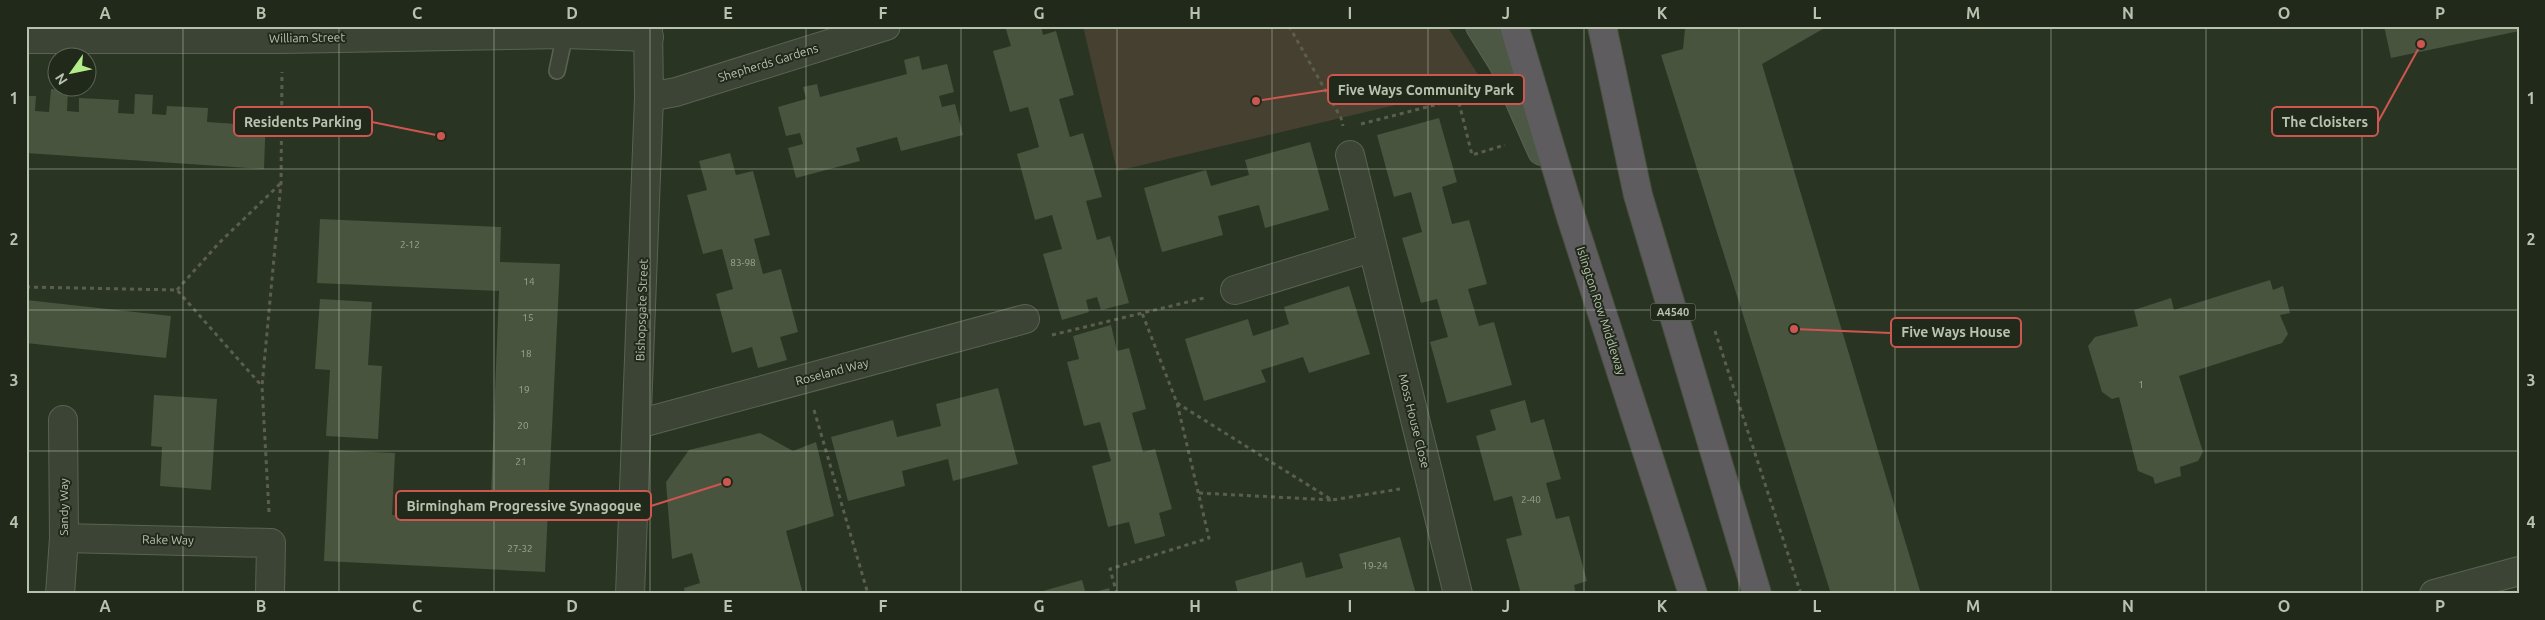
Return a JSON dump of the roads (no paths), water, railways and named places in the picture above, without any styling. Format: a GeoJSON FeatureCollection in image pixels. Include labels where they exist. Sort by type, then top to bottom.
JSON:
{"type":"FeatureCollection","features":[{"type":"Feature","properties":{"kind":"highway","name":"Islington Row Middleway"},"geometry":{"type":"LineString","coordinates":[[1514,26],[1570,217],[1693,594]]}},
{"type":"Feature","properties":{"kind":"highway","name":"A4540"},"geometry":{"type":"LineString","coordinates":[[1602,26],[1638,195],[1757,594]]}},
{"type":"Feature","properties":{"kind":"main road"},"geometry":{"type":"LineString","coordinates":[[1480,26],[1504,63],[1570,217]]}},
{"type":"Feature","properties":{"kind":"street","name":"Shepherds Gardens"},"geometry":{"type":"LineString","coordinates":[[649,97],[676,92],[886,26]]}},
{"type":"Feature","properties":{"kind":"street","name":"Bishopsgate Street"},"geometry":{"type":"LineString","coordinates":[[630,594],[638,424],[649,97],[649,32]]}},
{"type":"Feature","properties":{"kind":"street","name":"William Street"},"geometry":{"type":"LineString","coordinates":[[26,39],[282,39],[649,32]]}},
{"type":"Feature","properties":{"kind":"street","name":"Moss House Close"},"geometry":{"type":"LineString","coordinates":[[1350,155],[1458,594]]}},
{"type":"Feature","properties":{"kind":"street"},"geometry":{"type":"LineString","coordinates":[[1235,290],[1372,248]]}},
{"type":"Feature","properties":{"kind":"street","name":"Roseland Way"},"geometry":{"type":"LineString","coordinates":[[638,424],[1025,319]]}},
{"type":"Feature","properties":{"kind":"street","name":"Sandy Way"},"geometry":{"type":"LineString","coordinates":[[60,594],[64,538],[64,420]]}},
{"type":"Feature","properties":{"kind":"street","name":"Rake Way"},"geometry":{"type":"LineString","coordinates":[[64,538],[271,542],[270,594]]}},
{"type":"Feature","properties":{"kind":"street"},"geometry":{"type":"LineString","coordinates":[[2434,594],[2519,571]]}},
{"type":"Feature","properties":{"kind":"lane"},"geometry":{"type":"LineString","coordinates":[[557,71],[565,34]]}},
{"type":"Feature","properties":{"kind":"place","name":"The Cloisters"},"geometry":{"type":"Point","coordinates":[2421,44]}},
{"type":"Feature","properties":{"kind":"place","name":"Five Ways Community Park"},"geometry":{"type":"Point","coordinates":[1256,101]}},
{"type":"Feature","properties":{"kind":"place","name":"Residents Parking"},"geometry":{"type":"Point","coordinates":[441,136]}},
{"type":"Feature","properties":{"kind":"place","name":"Five Ways House"},"geometry":{"type":"Point","coordinates":[1794,329]}},
{"type":"Feature","properties":{"kind":"place","name":"Birmingham Progressive Synagogue"},"geometry":{"type":"Point","coordinates":[727,482]}}]}
